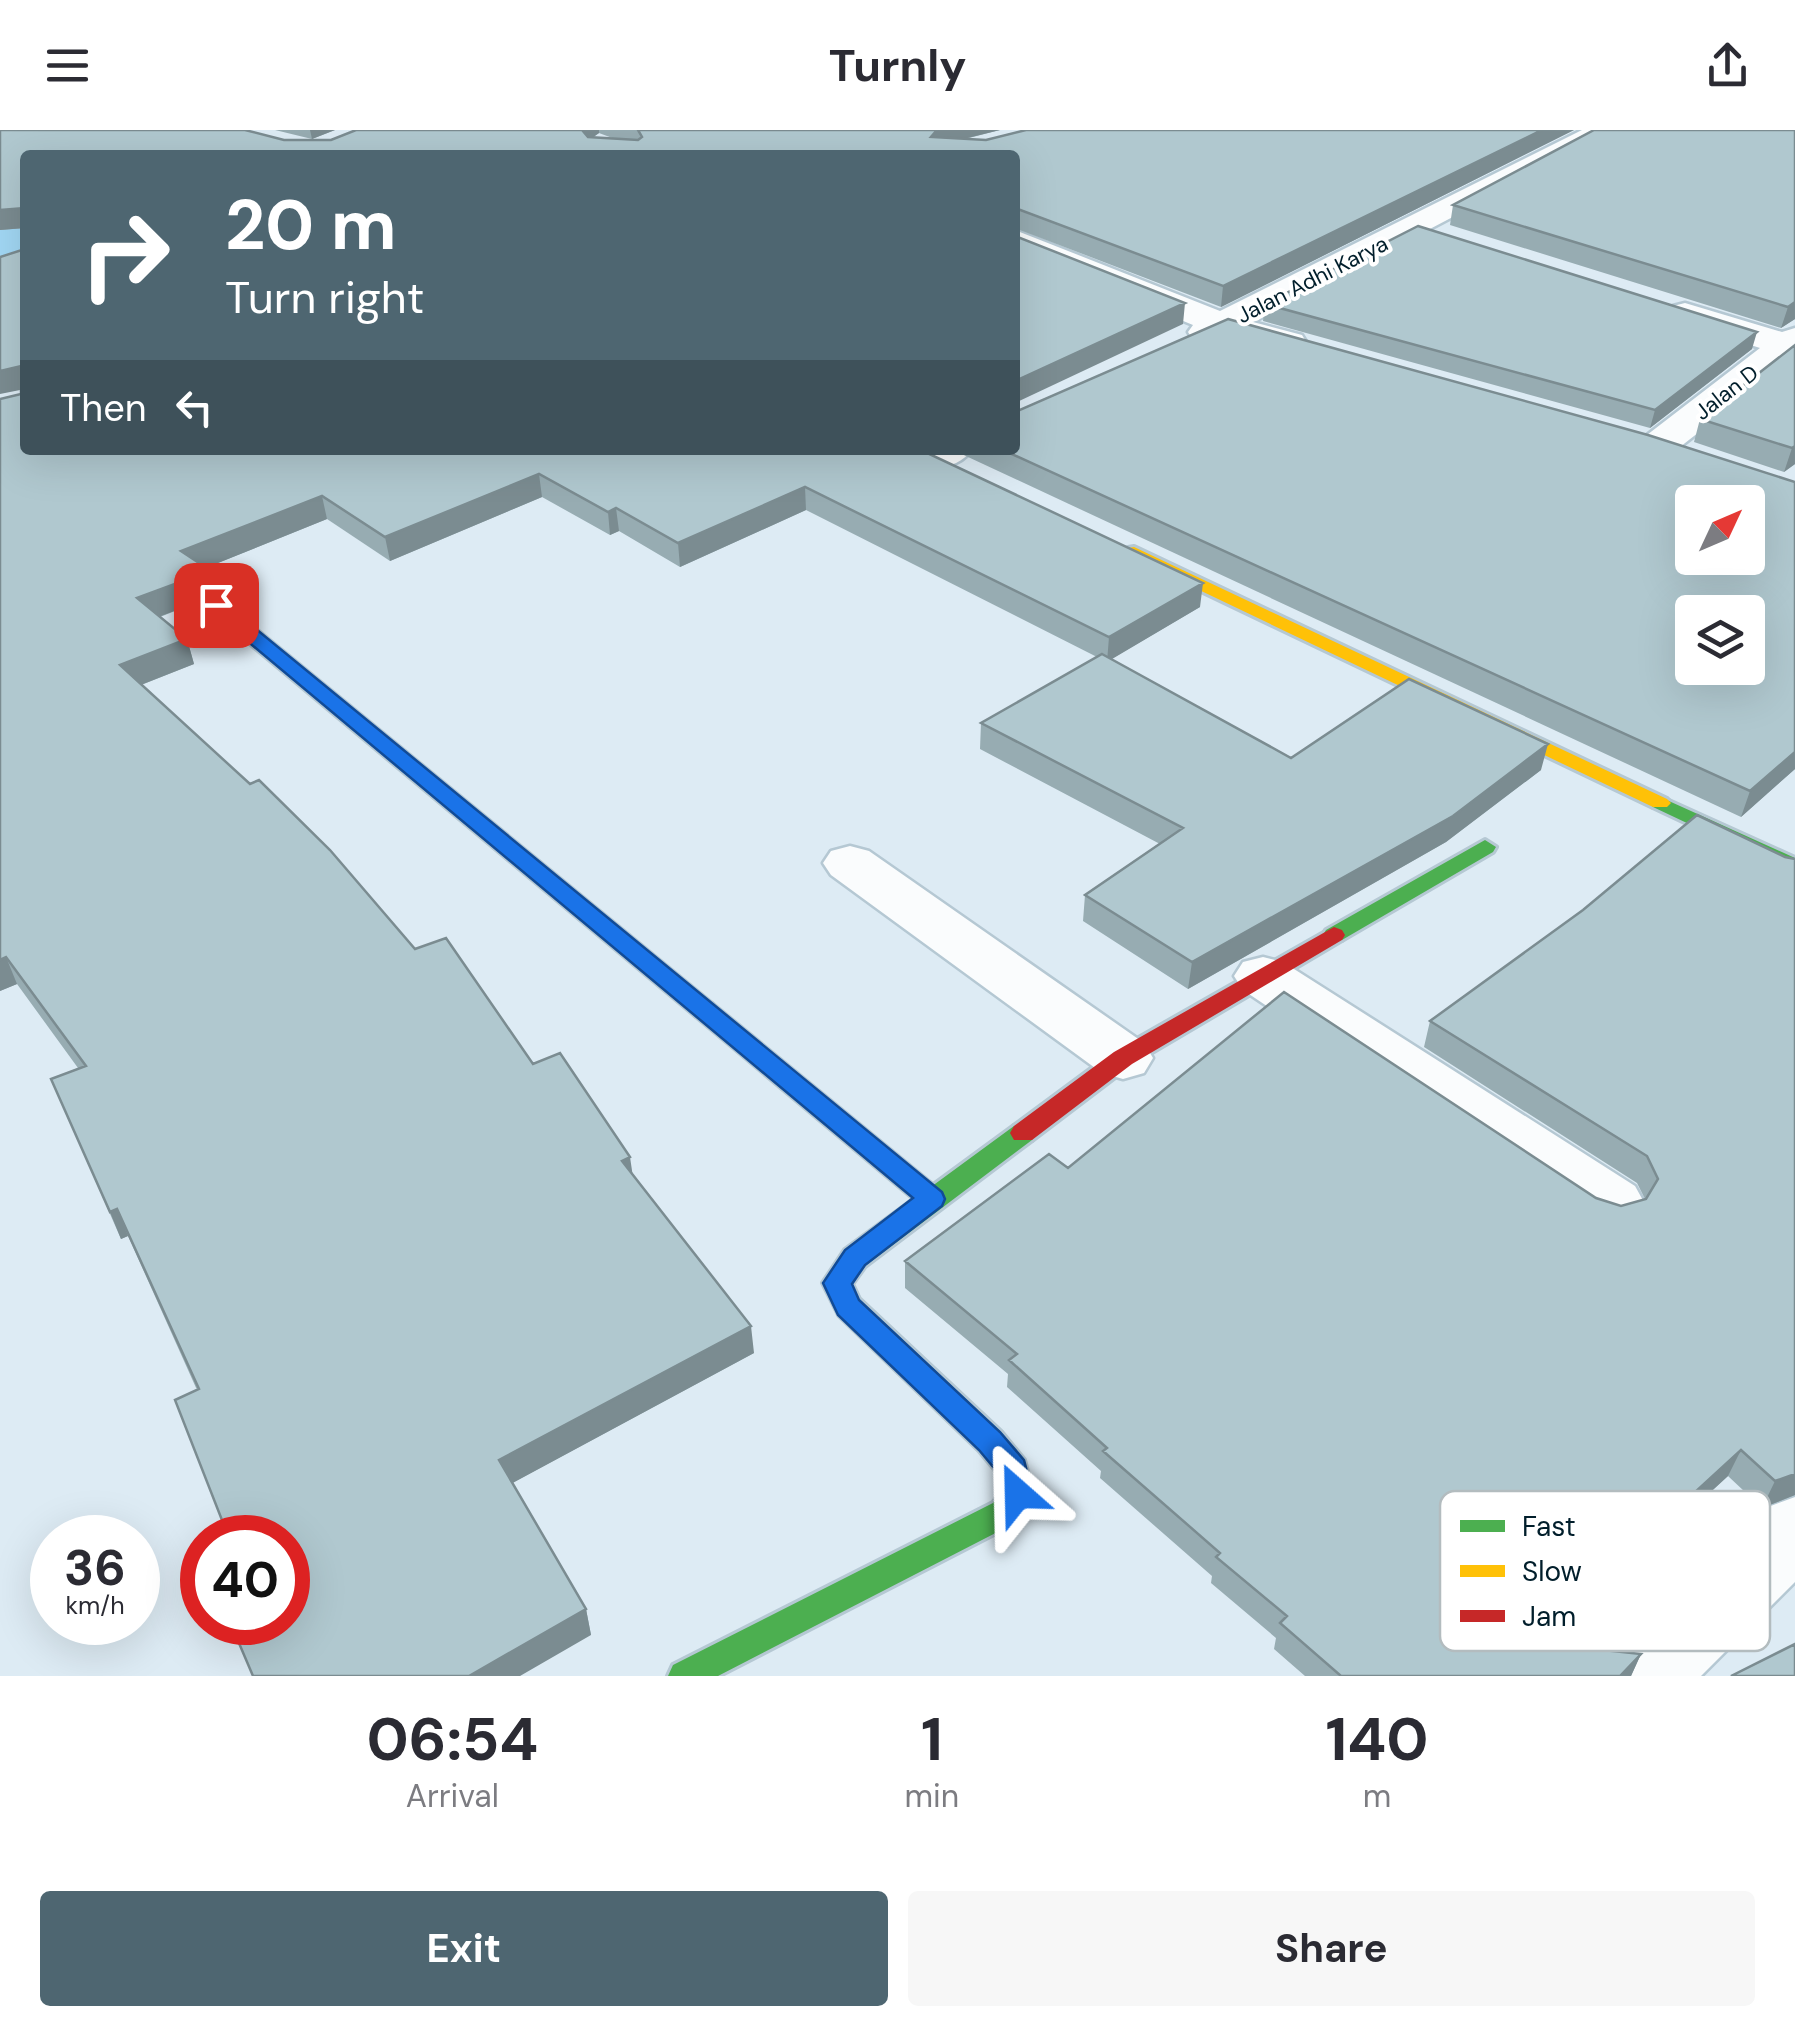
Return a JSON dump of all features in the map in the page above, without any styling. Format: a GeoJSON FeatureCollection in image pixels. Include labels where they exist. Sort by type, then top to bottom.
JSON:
{"type":"FeatureCollection","features":[{"type":"Feature","properties":{"kind":"street","name":"Jalan Adhi Karya"},"geometry":{"type":"LineString","coordinates":[[1170,348],[1604,130]]}},
{"type":"Feature","properties":{"kind":"street"},"geometry":{"type":"LineString","coordinates":[[1415,228],[1466,243]]}},
{"type":"Feature","properties":{"kind":"street"},"geometry":{"type":"LineString","coordinates":[[1020,242],[1222,324],[1317,350]]}},
{"type":"Feature","properties":{"kind":"street"},"geometry":{"type":"LineString","coordinates":[[1650,301],[1791,342]]}},
{"type":"Feature","properties":{"kind":"street","name":"Jalan D"},"geometry":{"type":"LineString","coordinates":[[1657,446],[1791,342]]}},
{"type":"Feature","properties":{"kind":"street"},"geometry":{"type":"LineString","coordinates":[[1619,435],[1704,461]]}},
{"type":"Feature","properties":{"kind":"street"},"geometry":{"type":"LineString","coordinates":[[1113,542],[1795,867]]}},
{"type":"Feature","properties":{"kind":"street"},"geometry":{"type":"LineString","coordinates":[[216,605],[932,1199]]}},
{"type":"Feature","properties":{"kind":"street"},"geometry":{"type":"LineString","coordinates":[[685,1676],[1004,1513],[1018,1494],[1013,1469],[990,1441],[848,1307],[838,1283],[855,1258],[1123,1058],[1485,848]]}},
{"type":"Feature","properties":{"kind":"street"},"geometry":{"type":"LineString","coordinates":[[850,862],[1123,1058]]}},
{"type":"Feature","properties":{"kind":"street"},"geometry":{"type":"LineString","coordinates":[[1263,976],[1612,1204]]}},
{"type":"Feature","properties":{"kind":"street"},"geometry":{"type":"LineString","coordinates":[[1770,1555],[1795,1531]]}},
{"type":"Feature","properties":{"kind":"street"},"geometry":{"type":"LineString","coordinates":[[1645,1676],[1671,1651]]}},
{"type":"Feature","properties":{"kind":"building"},"geometry":{"type":"Polygon","coordinates":[[[0,130],[245,130],[284,140],[331,140],[356,130],[582,130],[588,137],[638,140],[642,137],[638,130],[937,130],[931,137],[986,140],[1026,130],[1542,130],[1223,286],[1020,210],[1020,150],[20,150],[20,208],[0,210],[0,130]]]}},
{"type":"Feature","properties":{"kind":"building"},"geometry":{"type":"Polygon","coordinates":[[[1594,130],[1795,130],[1795,302],[1788,307],[1453,205],[1594,130]]]}},
{"type":"Feature","properties":{"kind":"building"},"geometry":{"type":"Polygon","coordinates":[[[1418,226],[1757,332],[1655,410],[1265,304],[1418,226]]]}},
{"type":"Feature","properties":{"kind":"building"},"geometry":{"type":"Polygon","coordinates":[[[1020,238],[1185,303],[1020,379],[1020,238]]]}},
{"type":"Feature","properties":{"kind":"building"},"geometry":{"type":"Polygon","coordinates":[[[20,251],[20,366],[0,371],[0,257],[20,251]]]}},
{"type":"Feature","properties":{"kind":"building"},"geometry":{"type":"Polygon","coordinates":[[[1228,319],[1648,435],[1795,482],[1795,752],[1750,791],[1014,455],[1020,455],[1020,410],[1228,319]]]}},
{"type":"Feature","properties":{"kind":"building"},"geometry":{"type":"Polygon","coordinates":[[[1795,345],[1795,446],[1700,419],[1795,345]]]}},
{"type":"Feature","properties":{"kind":"building"},"geometry":{"type":"Polygon","coordinates":[[[20,394],[20,455],[932,455],[1203,583],[1109,637],[805,487],[678,543],[616,508],[608,512],[539,474],[385,537],[322,496],[181,551],[202,565],[189,569],[183,581],[137,598],[187,639],[120,665],[250,784],[259,780],[330,850],[415,949],[446,938],[533,1064],[560,1053],[630,1157],[622,1161],[751,1326],[499,1460],[586,1609],[469,1676],[253,1676],[240,1645],[310,1645],[310,1515],[220,1515],[175,1400],[199,1389],[117,1209],[110,1212],[51,1079],[86,1066],[6,957],[0,960],[0,399],[20,394]]]}},
{"type":"Feature","properties":{"kind":"building"},"geometry":{"type":"Polygon","coordinates":[[[1102,654],[1291,758],[1409,679],[1548,744],[1453,816],[1192,962],[1085,895],[1183,828],[981,723],[1102,654]]]}},
{"type":"Feature","properties":{"kind":"building"},"geometry":{"type":"Polygon","coordinates":[[[1697,815],[1795,859],[1795,1474],[1775,1481],[1741,1450],[1696,1491],[1440,1491],[1440,1651],[1641,1654],[1620,1676],[1341,1676],[1280,1623],[1287,1616],[1216,1557],[1220,1553],[1103,1451],[1107,1448],[1009,1360],[1017,1354],[905,1261],[1049,1154],[1068,1168],[1284,992],[1596,1198],[1621,1206],[1646,1199],[1658,1179],[1647,1156],[1430,1021],[1583,910],[1697,815]]]}},
{"type":"Feature","properties":{"kind":"building"},"geometry":{"type":"Polygon","coordinates":[[[1795,1644],[1795,1676],[1731,1676],[1795,1644]]]}},
{"type":"Feature","properties":{"kind":"waterway"},"geometry":{"type":"LineString","coordinates":[[0,233],[20,227]]}},
{"type":"Feature","properties":{"kind":"traffic: fast"},"geometry":{"type":"LineString","coordinates":[[215,605],[704,1010]]}},
{"type":"Feature","properties":{"kind":"traffic: fast"},"geometry":{"type":"LineString","coordinates":[[1660,803],[1795,867]]}},
{"type":"Feature","properties":{"kind":"traffic: fast"},"geometry":{"type":"LineString","coordinates":[[1334,935],[1485,847]]}},
{"type":"Feature","properties":{"kind":"traffic: fast"},"geometry":{"type":"LineString","coordinates":[[685,1676],[1004,1513],[1018,1494],[1013,1469],[990,1441],[849,1307],[837,1283],[855,1258],[1023,1133]]}},
{"type":"Feature","properties":{"kind":"traffic: slow"},"geometry":{"type":"LineString","coordinates":[[1134,552],[1660,803]]}},
{"type":"Feature","properties":{"kind":"traffic: slow"},"geometry":{"type":"LineString","coordinates":[[704,1010],[932,1199]]}},
{"type":"Feature","properties":{"kind":"traffic: jam"},"geometry":{"type":"LineString","coordinates":[[1023,1133],[1123,1058],[1334,935]]}},
{"type":"Feature","properties":{"kind":"route"},"geometry":{"type":"LineString","coordinates":[[216,605],[932,1199],[855,1258],[838,1283],[848,1307],[990,1441],[1013,1469],[1018,1494]]}}]}
